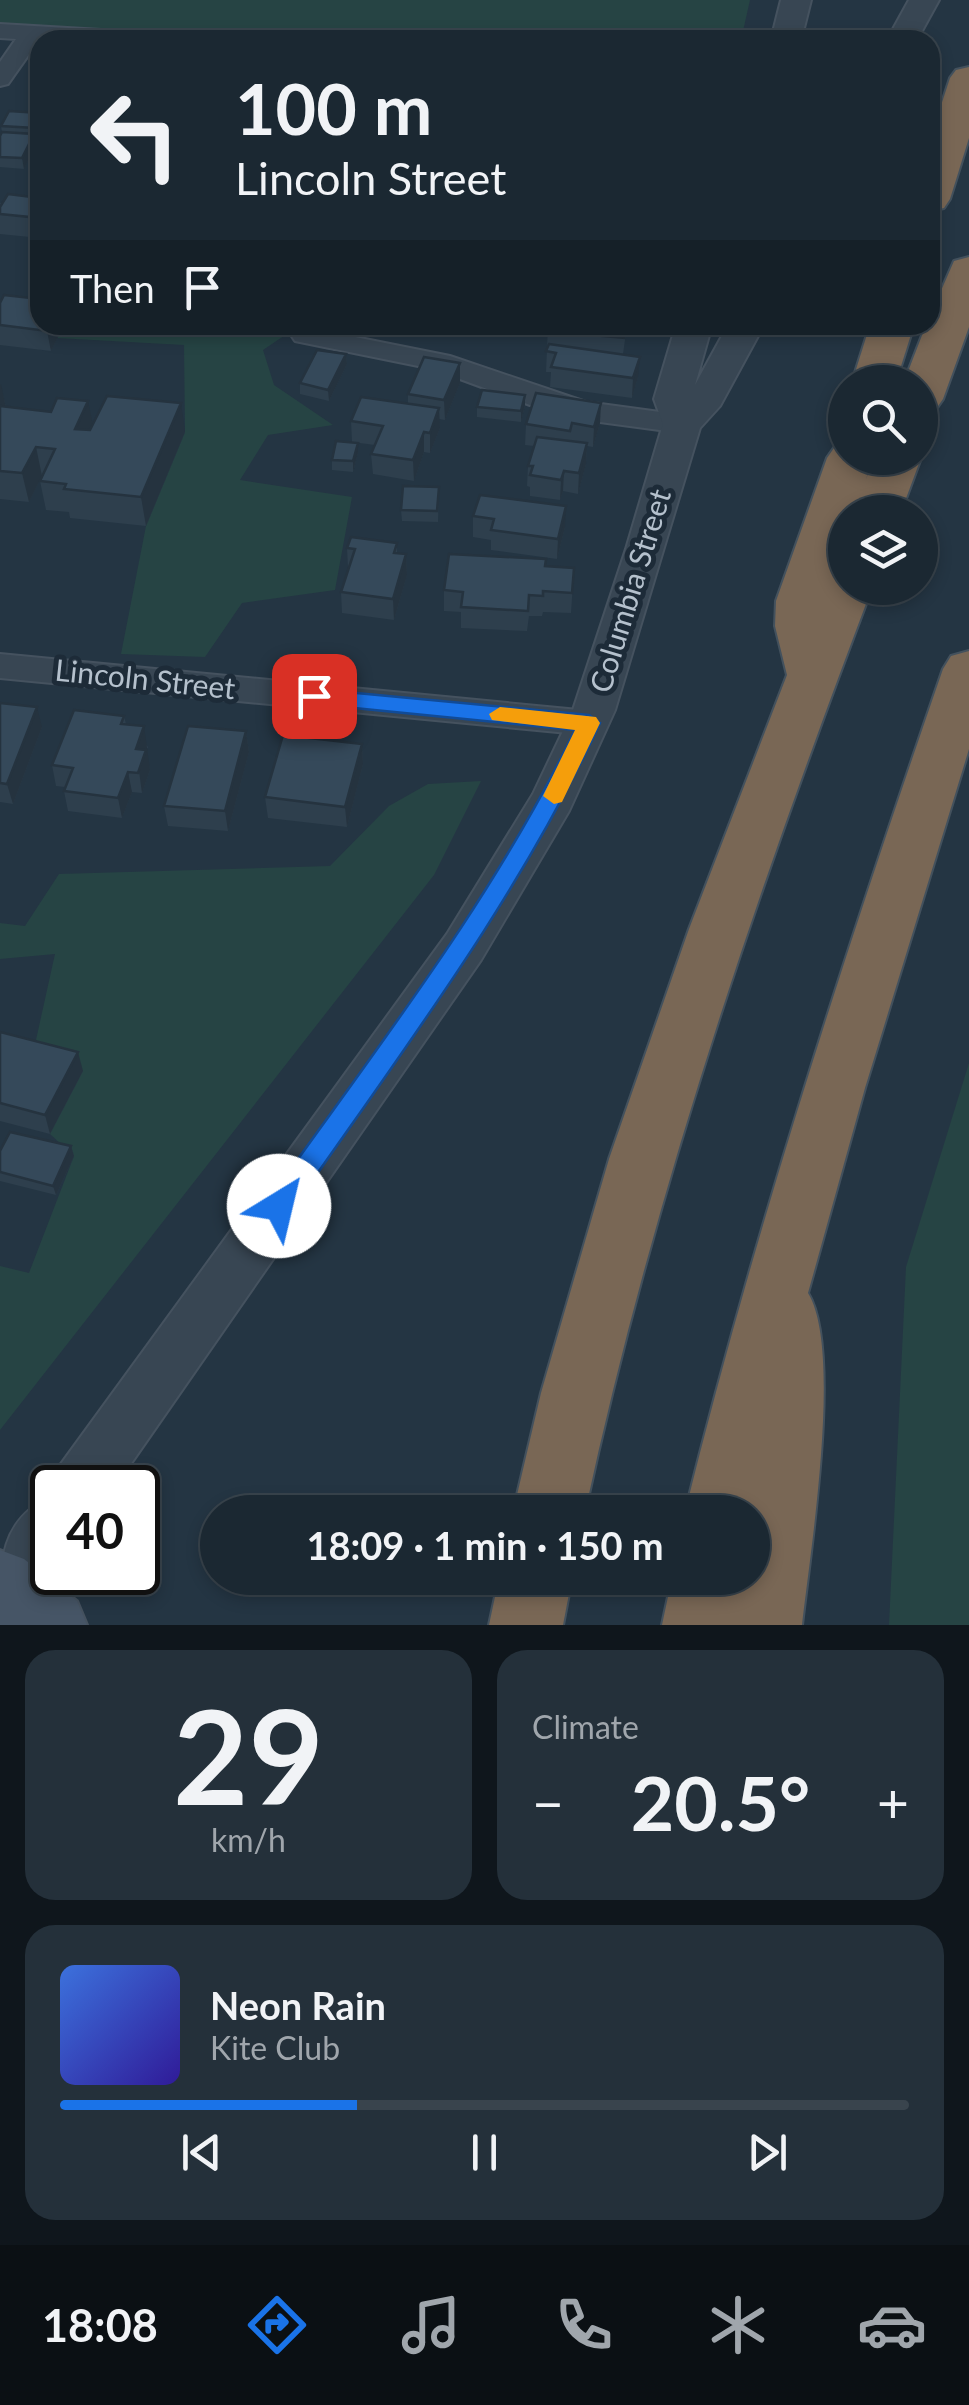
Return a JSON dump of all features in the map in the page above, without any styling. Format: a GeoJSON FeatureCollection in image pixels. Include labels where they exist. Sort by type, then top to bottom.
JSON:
{"type":"FeatureCollection","features":[{"type":"Feature","properties":{"kind":"highway"},"geometry":{"type":"LineString","coordinates":[[940,168],[969,78]]}},
{"type":"Feature","properties":{"kind":"highway"},"geometry":{"type":"LineString","coordinates":[[933,365],[969,270]]}},
{"type":"Feature","properties":{"kind":"highway"},"geometry":{"type":"LineString","coordinates":[[879,365],[889,335]]}},
{"type":"Feature","properties":{"kind":"highway"},"geometry":{"type":"LineString","coordinates":[[812,678],[800,626],[801,601],[844,475]]}},
{"type":"Feature","properties":{"kind":"highway"},"geometry":{"type":"LineString","coordinates":[[553,1495],[595,1315],[648,1131],[726,900],[840,605]]}},
{"type":"Feature","properties":{"kind":"highway"},"geometry":{"type":"LineString","coordinates":[[725,1495],[780,1274],[893,890],[969,669]]}},
{"type":"Feature","properties":{"kind":"highway"},"geometry":{"type":"LineString","coordinates":[[765,1625],[789,1426],[790,1362],[780,1274]]}},
{"type":"Feature","properties":{"kind":"highway"},"geometry":{"type":"LineString","coordinates":[[526,1625],[532,1595]]}},
{"type":"Feature","properties":{"kind":"highway"},"geometry":{"type":"LineString","coordinates":[[699,1625],[705,1595]]}},
{"type":"Feature","properties":{"kind":"street"},"geometry":{"type":"LineString","coordinates":[[788,30],[796,0]]}},
{"type":"Feature","properties":{"kind":"street"},"geometry":{"type":"LineString","coordinates":[[908,30],[924,0]]}},
{"type":"Feature","properties":{"kind":"street"},"geometry":{"type":"LineString","coordinates":[[0,30],[30,32]]}},
{"type":"Feature","properties":{"kind":"street"},"geometry":{"type":"LineString","coordinates":[[0,79],[30,36]]}},
{"type":"Feature","properties":{"kind":"street"},"geometry":{"type":"LineString","coordinates":[[305,335],[440,362],[540,399],[586,411],[682,424],[701,406],[740,335]]}},
{"type":"Feature","properties":{"kind":"street","name":"Columbia Street"},"geometry":{"type":"LineString","coordinates":[[95,1465],[464,947],[526,848],[589,723],[614,652],[682,424],[672,399],[691,335]]}},
{"type":"Feature","properties":{"kind":"street","name":"Lincoln Street"},"geometry":{"type":"LineString","coordinates":[[0,666],[589,723]]}},
{"type":"Feature","properties":{"kind":"street"},"geometry":{"type":"LineString","coordinates":[[20,1599],[30,1576]]}},
{"type":"Feature","properties":{"kind":"green space"},"geometry":{"type":"Polygon","coordinates":[[[0,0],[750,0],[743,30],[103,30],[0,25],[0,0]]]}},
{"type":"Feature","properties":{"kind":"green space"},"geometry":{"type":"Polygon","coordinates":[[[285,335],[263,350],[274,385],[333,425],[268,435],[240,480],[352,497],[335,590],[242,603],[205,657],[121,654],[146,526],[185,432],[184,345],[57,338],[285,335]]]}},
{"type":"Feature","properties":{"kind":"green space"},"geometry":{"type":"Polygon","coordinates":[[[481,781],[434,875],[0,1430],[0,1266],[29,1273],[74,1156],[50,1134],[32,1058],[55,954],[0,959],[0,923],[25,926],[59,874],[330,866],[389,806],[428,784],[481,781]]]}},
{"type":"Feature","properties":{"kind":"green space"},"geometry":{"type":"Polygon","coordinates":[[[969,1063],[969,1625],[889,1625],[906,1267],[969,1063]]]}},
{"type":"Feature","properties":{"kind":"building"},"geometry":{"type":"Polygon","coordinates":[[[9,111],[30,112],[30,128],[1,126],[9,111]]]}},
{"type":"Feature","properties":{"kind":"building"},"geometry":{"type":"Polygon","coordinates":[[[2,132],[30,134],[22,158],[0,157],[2,132]]]}},
{"type":"Feature","properties":{"kind":"building"},"geometry":{"type":"Polygon","coordinates":[[[8,194],[30,197],[30,217],[0,214],[8,194]]]}},
{"type":"Feature","properties":{"kind":"building"},"geometry":{"type":"Polygon","coordinates":[[[4,295],[30,298],[30,329],[0,325],[4,295]]]}},
{"type":"Feature","properties":{"kind":"building"},"geometry":{"type":"Polygon","coordinates":[[[549,344],[640,357],[633,378],[551,367],[556,353],[546,351],[549,344]]]}},
{"type":"Feature","properties":{"kind":"building"},"geometry":{"type":"Polygon","coordinates":[[[317,350],[346,354],[328,390],[300,383],[317,350]]]}},
{"type":"Feature","properties":{"kind":"building"},"geometry":{"type":"Polygon","coordinates":[[[424,357],[460,363],[444,400],[408,394],[424,357]]]}},
{"type":"Feature","properties":{"kind":"building"},"geometry":{"type":"Polygon","coordinates":[[[482,390],[525,395],[521,411],[477,407],[482,390]]]}},
{"type":"Feature","properties":{"kind":"building"},"geometry":{"type":"Polygon","coordinates":[[[536,393],[601,403],[594,427],[572,423],[570,431],[526,424],[536,393]]]}},
{"type":"Feature","properties":{"kind":"building"},"geometry":{"type":"Polygon","coordinates":[[[107,396],[181,403],[141,497],[64,489],[66,484],[40,481],[55,449],[36,447],[22,473],[0,471],[0,406],[51,412],[57,398],[88,401],[75,429],[90,430],[107,396]]]}},
{"type":"Feature","properties":{"kind":"building"},"geometry":{"type":"Polygon","coordinates":[[[361,397],[439,408],[430,433],[424,432],[413,460],[371,454],[383,426],[351,421],[361,397]]]}},
{"type":"Feature","properties":{"kind":"building"},"geometry":{"type":"Polygon","coordinates":[[[537,437],[587,443],[579,473],[564,471],[561,480],[530,475],[533,466],[528,466],[537,437]]]}},
{"type":"Feature","properties":{"kind":"building"},"geometry":{"type":"Polygon","coordinates":[[[336,441],[358,443],[353,461],[332,460],[336,441]]]}},
{"type":"Feature","properties":{"kind":"building"},"geometry":{"type":"Polygon","coordinates":[[[403,486],[439,487],[437,511],[401,510],[403,486]]]}},
{"type":"Feature","properties":{"kind":"building"},"geometry":{"type":"Polygon","coordinates":[[[480,495],[566,506],[558,539],[491,530],[494,519],[473,516],[480,495]]]}},
{"type":"Feature","properties":{"kind":"building"},"geometry":{"type":"Polygon","coordinates":[[[351,537],[397,543],[394,553],[406,554],[393,599],[341,592],[355,549],[347,548],[351,537]]]}},
{"type":"Feature","properties":{"kind":"building"},"geometry":{"type":"Polygon","coordinates":[[[449,554],[546,559],[545,566],[574,568],[572,593],[543,591],[543,596],[529,595],[528,611],[461,607],[463,592],[444,590],[449,554]]]}},
{"type":"Feature","properties":{"kind":"building"},"geometry":{"type":"Polygon","coordinates":[[[0,703],[37,707],[7,784],[0,783],[0,703]]]}},
{"type":"Feature","properties":{"kind":"building"},"geometry":{"type":"Polygon","coordinates":[[[74,710],[124,716],[121,724],[144,726],[136,749],[146,750],[138,773],[128,772],[118,798],[64,791],[73,768],[52,765],[74,710]]]}},
{"type":"Feature","properties":{"kind":"building"},"geometry":{"type":"Polygon","coordinates":[[[188,726],[246,731],[225,811],[164,806],[188,726]]]}},
{"type":"Feature","properties":{"kind":"building"},"geometry":{"type":"Polygon","coordinates":[[[283,735],[362,744],[345,807],[265,797],[283,735]]]}},
{"type":"Feature","properties":{"kind":"building"},"geometry":{"type":"Polygon","coordinates":[[[0,1032],[78,1052],[45,1115],[0,1103],[0,1032]]]}},
{"type":"Feature","properties":{"kind":"building"},"geometry":{"type":"Polygon","coordinates":[[[10,1132],[71,1146],[53,1186],[0,1172],[0,1151],[10,1132]]]}},
{"type":"Feature","properties":{"kind":"slow traffic"},"geometry":{"type":"LineString","coordinates":[[500,714],[589,723],[554,796]]}},
{"type":"Feature","properties":{"kind":"route"},"geometry":{"type":"LineString","coordinates":[[279,1206],[496,898],[553,800],[589,723],[314,696]]}}]}
